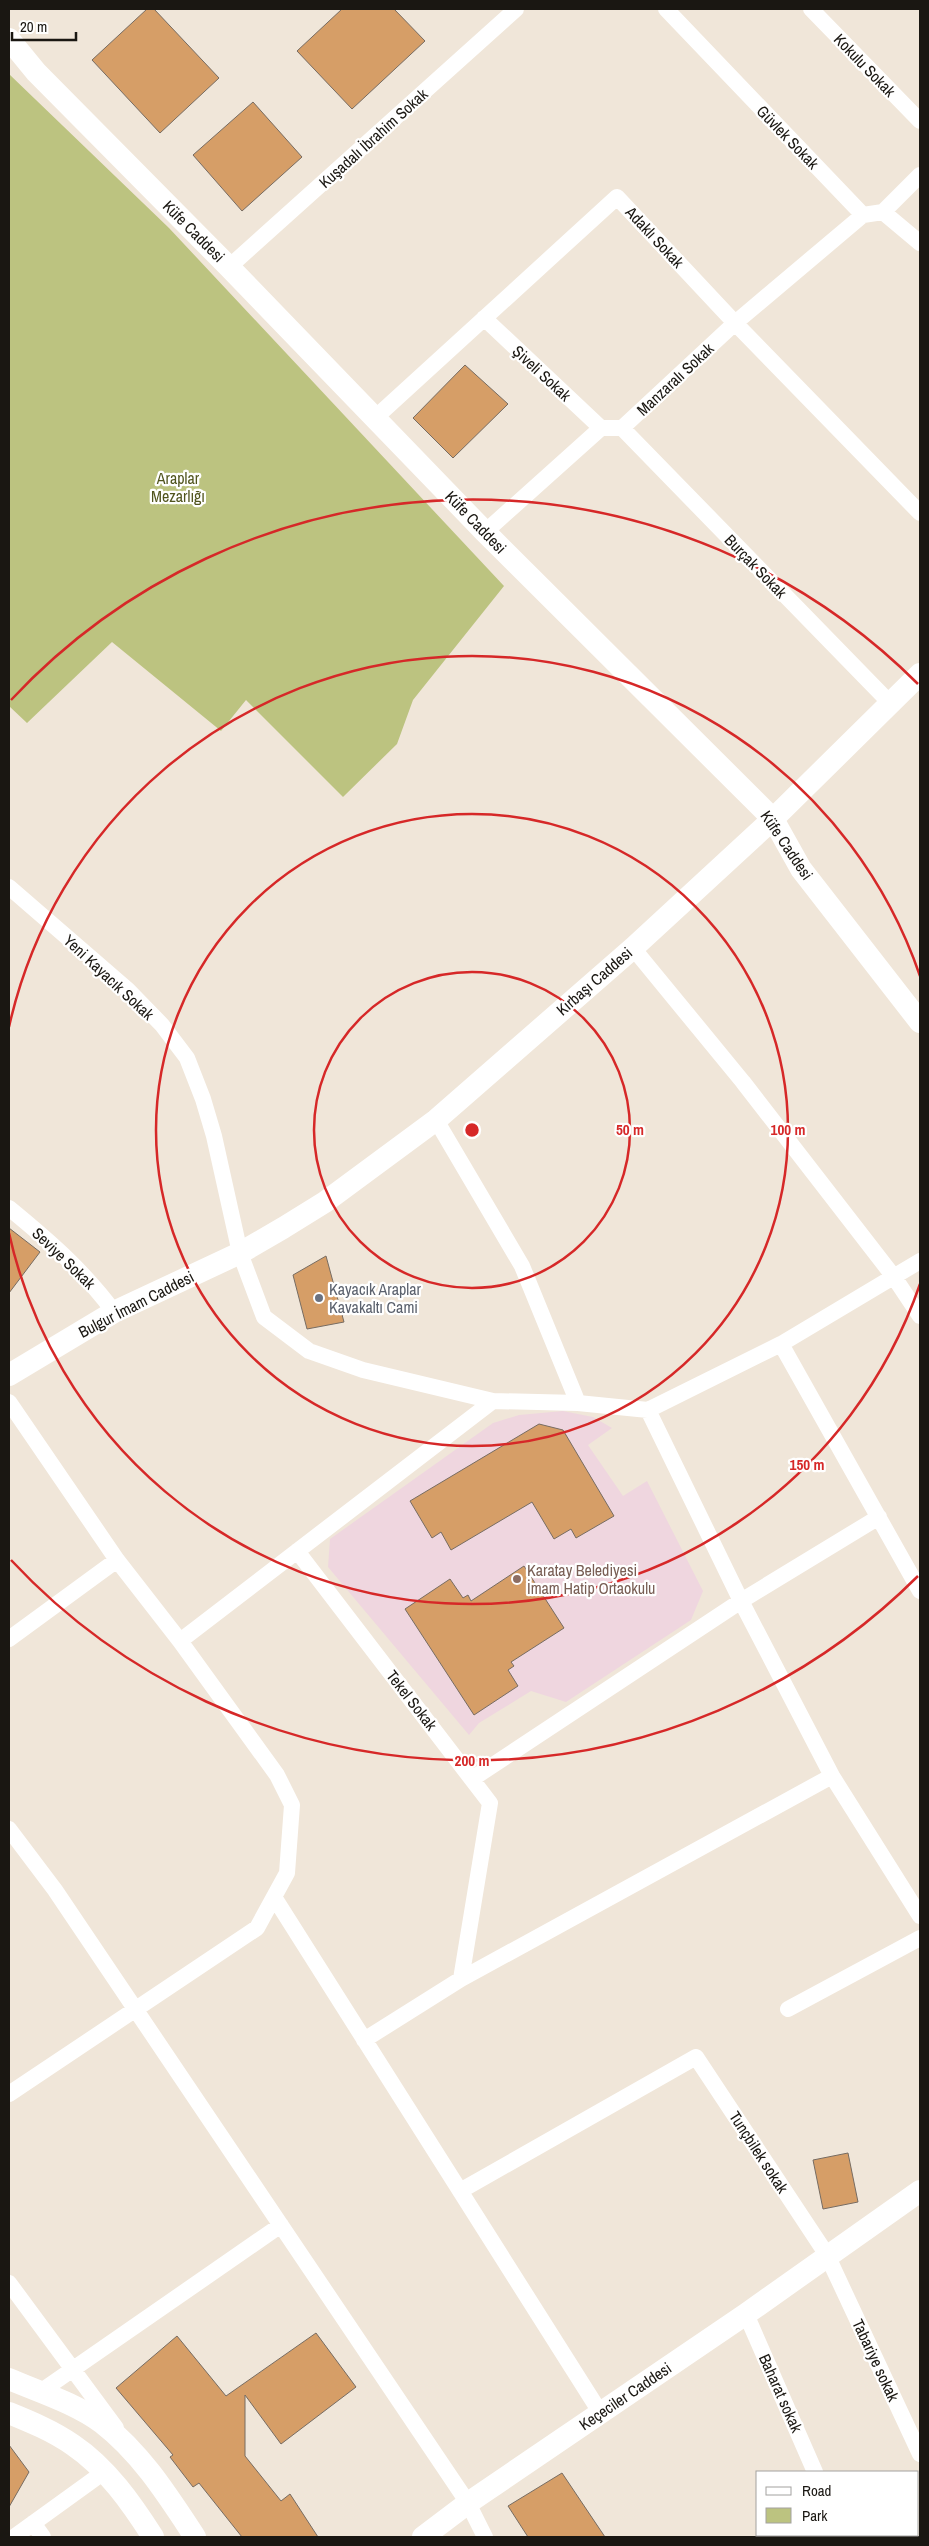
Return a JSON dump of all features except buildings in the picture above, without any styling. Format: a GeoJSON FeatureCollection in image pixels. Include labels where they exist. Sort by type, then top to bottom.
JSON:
{"type":"FeatureCollection","features":[{"type":"Feature","properties":{"kind":"street","name":"Kuşadalı İbrahim Sokak"},"geometry":{"type":"LineString","coordinates":[[229,267],[516,9]]}},
{"type":"Feature","properties":{"kind":"street","name":"Güvlek Sokak"},"geometry":{"type":"LineString","coordinates":[[666,9],[863,215]]}},
{"type":"Feature","properties":{"kind":"street","name":"Kokulu Sokak"},"geometry":{"type":"LineString","coordinates":[[810,9],[920,120]]}},
{"type":"Feature","properties":{"kind":"street","name":"Küfe Caddesi"},"geometry":{"type":"LineString","coordinates":[[9,39],[36,72],[229,267],[485,532],[773,819],[801,869],[920,1022]]}},
{"type":"Feature","properties":{"kind":"street"},"geometry":{"type":"LineString","coordinates":[[863,215],[883,212],[920,175]]}},
{"type":"Feature","properties":{"kind":"street","name":"Adaklı Sokak"},"geometry":{"type":"LineString","coordinates":[[375,418],[617,197],[735,323],[920,514]]}},
{"type":"Feature","properties":{"kind":"street"},"geometry":{"type":"LineString","coordinates":[[883,212],[920,243]]}},
{"type":"Feature","properties":{"kind":"street","name":"Manzaralı Sokak"},"geometry":{"type":"LineString","coordinates":[[601,428],[622,428],[735,323],[863,215]]}},
{"type":"Feature","properties":{"kind":"street","name":"Şiveli Sokak"},"geometry":{"type":"LineString","coordinates":[[484,318],[601,428]]}},
{"type":"Feature","properties":{"kind":"street"},"geometry":{"type":"LineString","coordinates":[[485,532],[601,428]]}},
{"type":"Feature","properties":{"kind":"street","name":"Burçak Sokak"},"geometry":{"type":"LineString","coordinates":[[622,428],[891,704]]}},
{"type":"Feature","properties":{"kind":"street","name":"Kırbaşı Caddesi"},"geometry":{"type":"LineString","coordinates":[[240,1253],[325,1202],[436,1120],[633,948],[773,819],[920,674]]}},
{"type":"Feature","properties":{"kind":"street","name":"Yeni Kayacık Sokak"},"geometry":{"type":"LineString","coordinates":[[9,887],[128,990],[162,1025],[186,1058],[203,1099],[214,1136],[240,1253],[264,1317],[309,1351],[363,1370],[493,1401],[578,1403],[648,1410]]}},
{"type":"Feature","properties":{"kind":"street"},"geometry":{"type":"LineString","coordinates":[[633,948],[743,1082],[894,1277],[920,1316]]}},
{"type":"Feature","properties":{"kind":"street"},"geometry":{"type":"LineString","coordinates":[[436,1120],[522,1266],[578,1403]]}},
{"type":"Feature","properties":{"kind":"street","name":"Seviye Sokak"},"geometry":{"type":"LineString","coordinates":[[9,1208],[67,1257],[94,1284],[114,1312]]}},
{"type":"Feature","properties":{"kind":"street","name":"Bulgur İmam Caddesi"},"geometry":{"type":"LineString","coordinates":[[9,1375],[114,1312],[240,1253]]}},
{"type":"Feature","properties":{"kind":"street"},"geometry":{"type":"LineString","coordinates":[[920,1260],[782,1344],[648,1410],[741,1601],[832,1776],[920,1916]]}},
{"type":"Feature","properties":{"kind":"street"},"geometry":{"type":"LineString","coordinates":[[782,1344],[920,1591]]}},
{"type":"Feature","properties":{"kind":"street"},"geometry":{"type":"LineString","coordinates":[[180,1641],[493,1401]]}},
{"type":"Feature","properties":{"kind":"street"},"geometry":{"type":"LineString","coordinates":[[9,1402],[117,1560],[180,1641],[277,1775],[292,1805],[287,1873],[257,1928],[9,2094]]}},
{"type":"Feature","properties":{"kind":"street"},"geometry":{"type":"LineString","coordinates":[[472,1779],[741,1601],[879,1517]]}},
{"type":"Feature","properties":{"kind":"street","name":"Tekel Sokak"},"geometry":{"type":"LineString","coordinates":[[297,1551],[490,1803],[461,1979]]}},
{"type":"Feature","properties":{"kind":"street"},"geometry":{"type":"LineString","coordinates":[[9,1639],[117,1560]]}},
{"type":"Feature","properties":{"kind":"street"},"geometry":{"type":"LineString","coordinates":[[364,2040],[461,1979],[832,1776]]}},
{"type":"Feature","properties":{"kind":"street"},"geometry":{"type":"LineString","coordinates":[[9,1829],[56,1890],[468,2503],[485,2537]]}},
{"type":"Feature","properties":{"kind":"street"},"geometry":{"type":"LineString","coordinates":[[274,1897],[600,2412]]}},
{"type":"Feature","properties":{"kind":"street"},"geometry":{"type":"LineString","coordinates":[[788,2009],[920,1938]]}},
{"type":"Feature","properties":{"kind":"street","name":"Tunçbilek sokak"},"geometry":{"type":"LineString","coordinates":[[460,2191],[696,2057],[827,2256]]}},
{"type":"Feature","properties":{"kind":"street","name":"Keçeciler Caddesi"},"geometry":{"type":"LineString","coordinates":[[423,2537],[468,2503],[746,2314],[920,2191]]}},
{"type":"Feature","properties":{"kind":"street"},"geometry":{"type":"LineString","coordinates":[[40,2392],[281,2225]]}},
{"type":"Feature","properties":{"kind":"street","name":"Tabariye sokak"},"geometry":{"type":"LineString","coordinates":[[827,2256],[920,2454]]}},
{"type":"Feature","properties":{"kind":"street"},"geometry":{"type":"LineString","coordinates":[[9,2283],[166,2493],[195,2537]]}},
{"type":"Feature","properties":{"kind":"street","name":"Baharat sokak"},"geometry":{"type":"LineString","coordinates":[[746,2314],[815,2471]]}},
{"type":"Feature","properties":{"kind":"street"},"geometry":{"type":"LineString","coordinates":[[9,2379],[68,2404],[101,2422],[134,2452]]}},
{"type":"Feature","properties":{"kind":"street"},"geometry":{"type":"LineString","coordinates":[[9,2413],[56,2434],[75,2446],[104,2472],[138,2514],[153,2537]]}},
{"type":"Feature","properties":{"kind":"street"},"geometry":{"type":"LineString","coordinates":[[14,2537],[104,2472]]}},
{"type":"Feature","properties":{"kind":"street"},"geometry":{"type":"LineString","coordinates":[[33,2524],[43,2537]]}},
{"type":"Feature","properties":{"kind":"shaded area","name":"Karatay Belediyesi İmam Hatip Ortaokulu"},"geometry":{"type":"Polygon","coordinates":[[[563,1411],[593,1417],[612,1428],[588,1445],[623,1496],[647,1481],[703,1591],[691,1620],[566,1702],[531,1691],[479,1723],[469,1735],[328,1567],[330,1539],[493,1423],[519,1415],[563,1411]]]}},
{"type":"Feature","properties":{"kind":"green space","name":"Araplar Mezarlığı"},"geometry":{"type":"Polygon","coordinates":[[[9,74],[169,228],[504,586],[413,700],[397,744],[343,797],[246,700],[221,731],[112,642],[27,723],[9,706],[9,74]]]}},
{"type":"Feature","properties":{"kind":"place","name":"Kayacık Araplar Kavakaltı Cami"},"geometry":{"type":"Point","coordinates":[319,1298]}},
{"type":"Feature","properties":{"kind":"place","name":"Karatay Belediyesi İmam Hatip Ortaokulu"},"geometry":{"type":"Point","coordinates":[517,1579]}}]}
